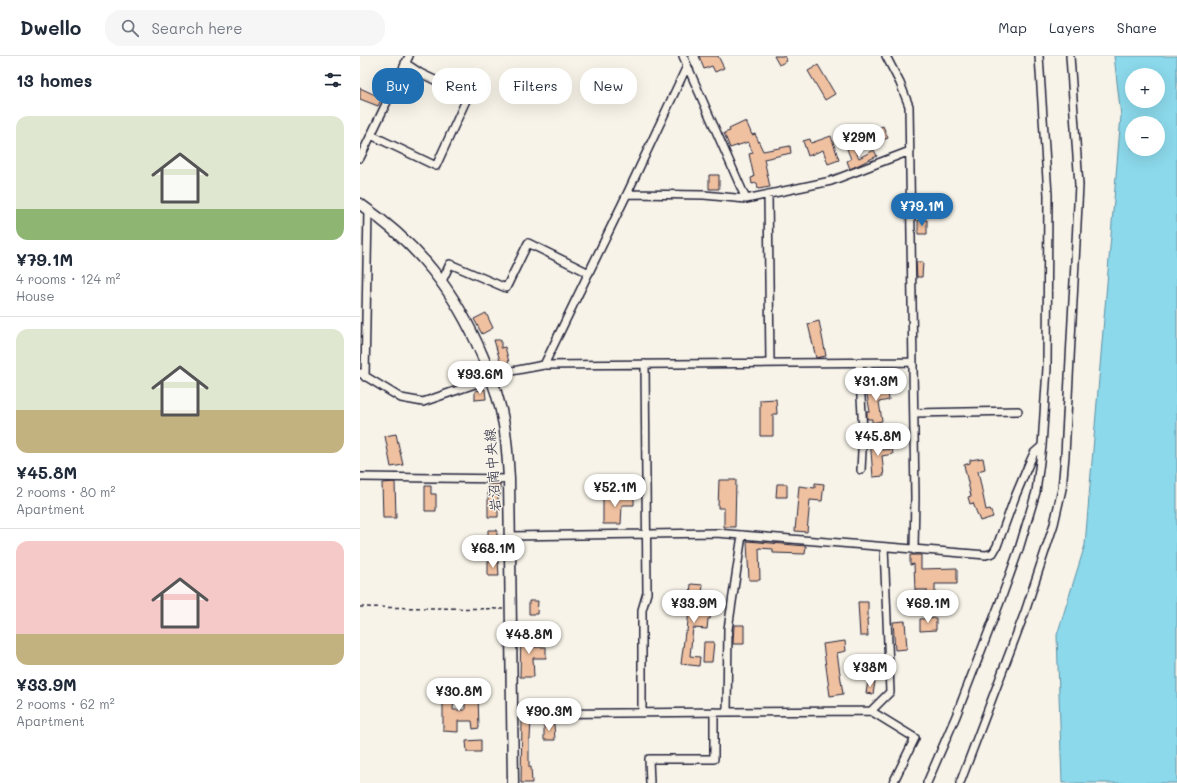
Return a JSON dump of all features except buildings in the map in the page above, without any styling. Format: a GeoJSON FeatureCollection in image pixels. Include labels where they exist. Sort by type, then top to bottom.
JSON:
{"type":"FeatureCollection","features":[{"type":"Feature","properties":{"kind":"street"},"geometry":{"type":"LineString","coordinates":[[360,158],[409,56]]}},
{"type":"Feature","properties":{"kind":"street"},"geometry":{"type":"LineString","coordinates":[[684,56],[687,66],[746,199]]}},
{"type":"Feature","properties":{"kind":"street"},"geometry":{"type":"LineString","coordinates":[[886,56],[900,83],[909,106],[915,497],[914,550]]}},
{"type":"Feature","properties":{"kind":"street"},"geometry":{"type":"LineString","coordinates":[[927,783],[956,716],[1000,602],[1019,549],[1036,492],[1042,446],[1047,368],[1048,195],[1039,60],[1036,56]]}},
{"type":"Feature","properties":{"kind":"street"},"geometry":{"type":"LineString","coordinates":[[960,783],[1025,612],[1054,524],[1062,489],[1066,448],[1079,185],[1070,56]]}},
{"type":"Feature","properties":{"kind":"street"},"geometry":{"type":"LineString","coordinates":[[371,135],[436,166],[468,96],[420,73],[405,63]]}},
{"type":"Feature","properties":{"kind":"street"},"geometry":{"type":"LineString","coordinates":[[544,365],[687,66]]}},
{"type":"Feature","properties":{"kind":"street"},"geometry":{"type":"LineString","coordinates":[[627,194],[704,194],[746,199],[831,181],[910,151]]}},
{"type":"Feature","properties":{"kind":"street"},"geometry":{"type":"LineString","coordinates":[[768,194],[770,363]]}},
{"type":"Feature","properties":{"kind":"street"},"geometry":{"type":"LineString","coordinates":[[364,207],[362,375],[401,398],[423,402],[478,383],[491,375],[544,365],[912,362]]}},
{"type":"Feature","properties":{"kind":"street","name":"岩沼南中央線"},"geometry":{"type":"LineString","coordinates":[[364,207],[414,249],[442,281],[464,315],[491,375],[504,423],[509,479],[513,783]]}},
{"type":"Feature","properties":{"kind":"street"},"geometry":{"type":"LineString","coordinates":[[442,281],[450,264],[506,288],[528,243],[589,273]]}},
{"type":"Feature","properties":{"kind":"street"},"geometry":{"type":"LineString","coordinates":[[860,362],[863,432],[861,470]]}},
{"type":"Feature","properties":{"kind":"street"},"geometry":{"type":"LineString","coordinates":[[642,713],[642,610],[646,593],[645,364]]}},
{"type":"Feature","properties":{"kind":"street"},"geometry":{"type":"LineString","coordinates":[[914,413],[1018,411]]}},
{"type":"Feature","properties":{"kind":"street"},"geometry":{"type":"LineString","coordinates":[[510,536],[716,533],[986,555],[993,553],[1028,466],[1034,453],[1042,446]]}},
{"type":"Feature","properties":{"kind":"street"},"geometry":{"type":"LineString","coordinates":[[360,477],[509,479]]}},
{"type":"Feature","properties":{"kind":"street"},"geometry":{"type":"LineString","coordinates":[[727,712],[728,629],[742,535]]}},
{"type":"Feature","properties":{"kind":"street"},"geometry":{"type":"LineString","coordinates":[[871,711],[890,692],[884,547]]}},
{"type":"Feature","properties":{"kind":"street"},"geometry":{"type":"LineString","coordinates":[[512,714],[871,711],[915,738],[893,783]]}},
{"type":"Feature","properties":{"kind":"street"},"geometry":{"type":"LineString","coordinates":[[650,783],[649,759],[714,759],[714,712]]}},
{"type":"Feature","properties":{"kind":"path"},"geometry":{"type":"LineString","coordinates":[[360,607],[511,609]]}},
{"type":"Feature","properties":{"kind":"water"},"geometry":{"type":"Polygon","coordinates":[[[1114,56],[1177,56],[1177,783],[1062,783],[1057,635],[1085,545],[1121,116],[1114,56]]]}}]}
